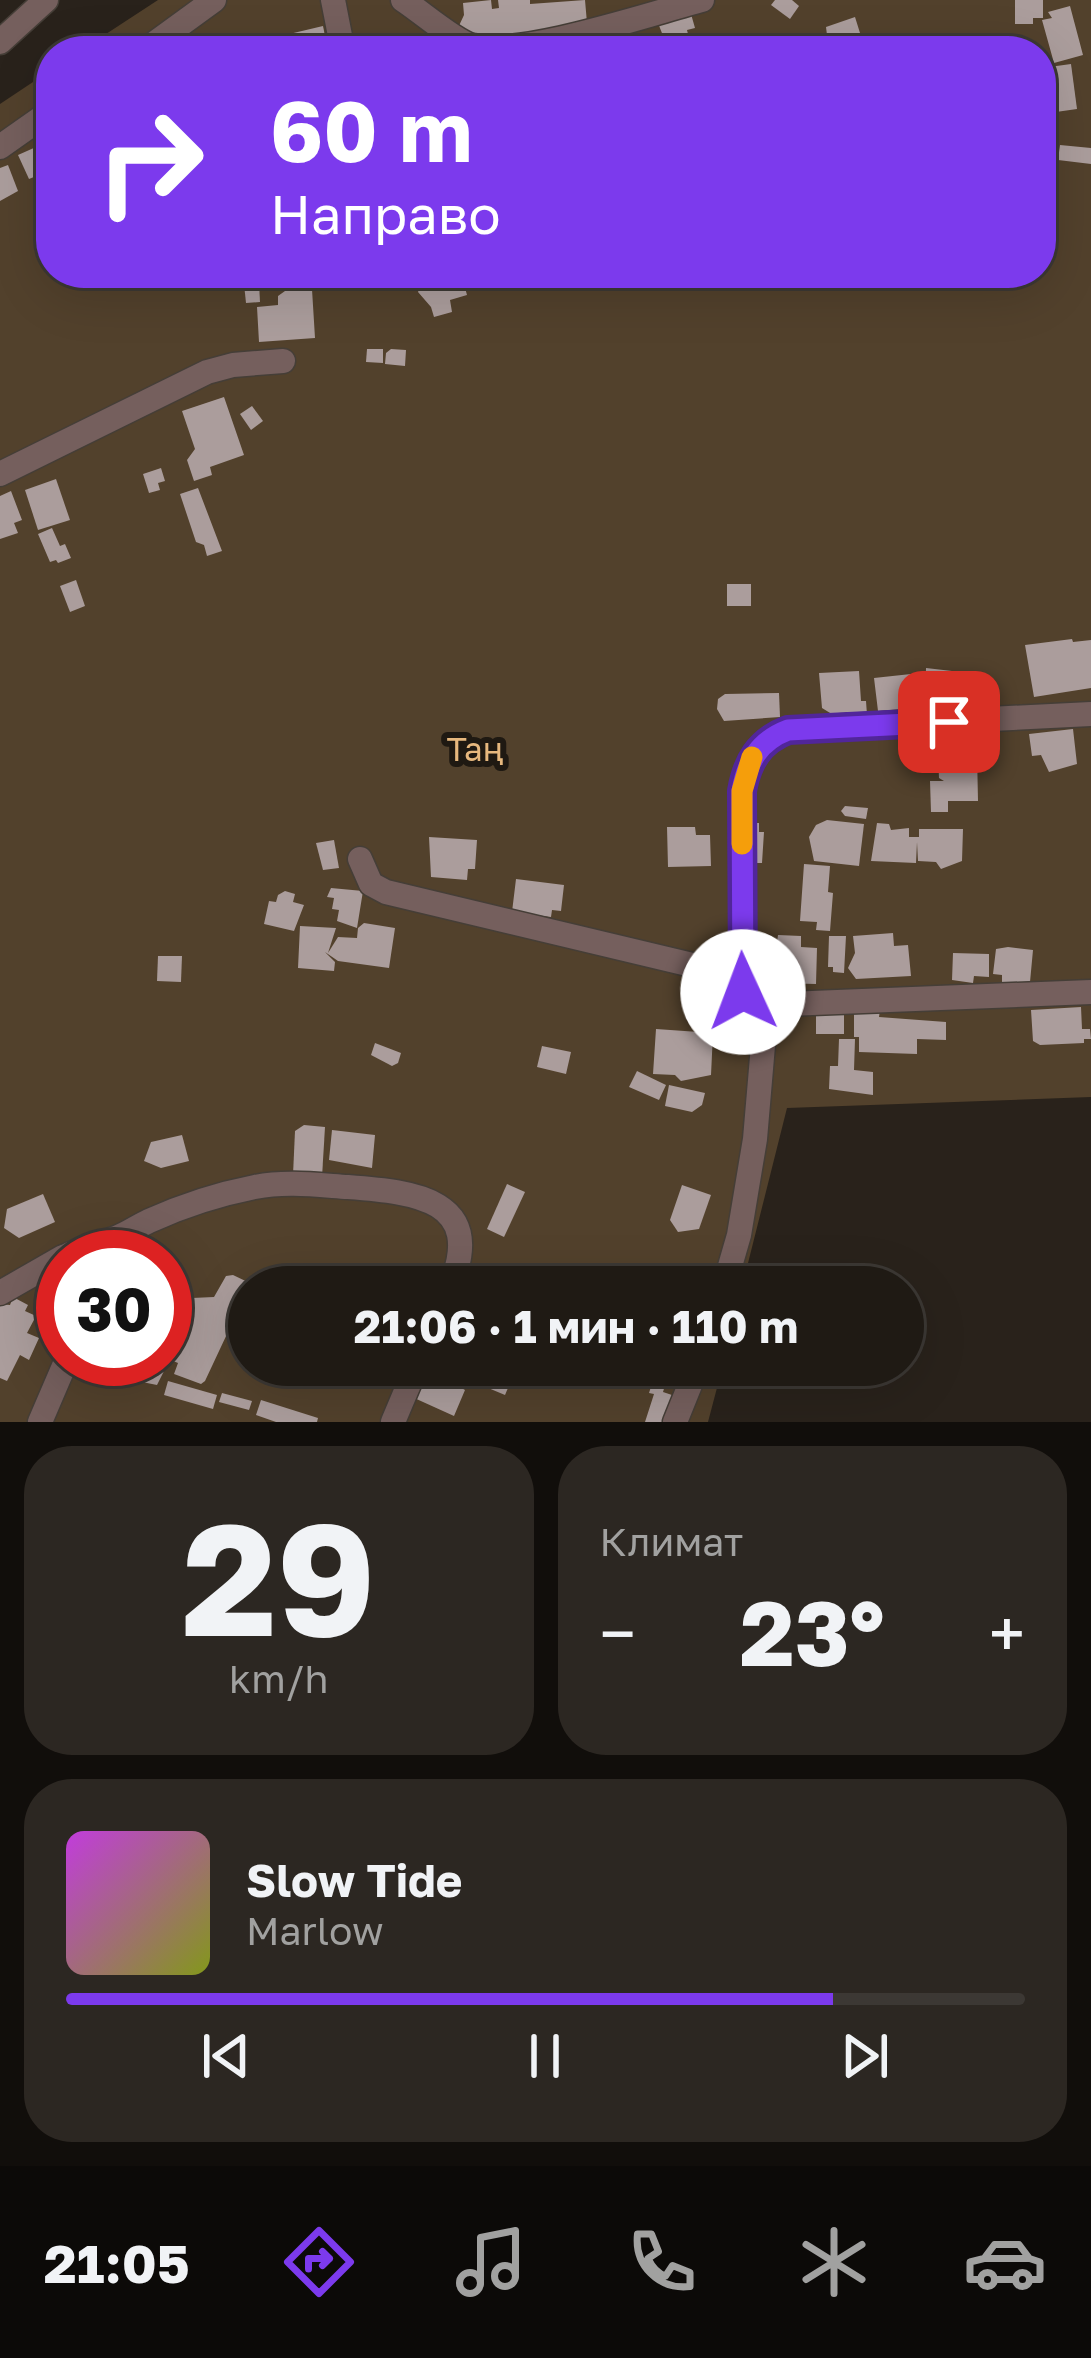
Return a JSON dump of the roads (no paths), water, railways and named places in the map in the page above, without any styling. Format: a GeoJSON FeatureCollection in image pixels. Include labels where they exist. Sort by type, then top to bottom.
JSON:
{"type":"FeatureCollection","features":[{"type":"Feature","properties":{"kind":"street"},"geometry":{"type":"LineString","coordinates":[[0,41],[46,0]]}},
{"type":"Feature","properties":{"kind":"street"},"geometry":{"type":"LineString","coordinates":[[165,36],[214,0]]}},
{"type":"Feature","properties":{"kind":"street"},"geometry":{"type":"LineString","coordinates":[[333,0],[340,36]]}},
{"type":"Feature","properties":{"kind":"street"},"geometry":{"type":"LineString","coordinates":[[403,0],[455,36]]}},
{"type":"Feature","properties":{"kind":"street"},"geometry":{"type":"LineString","coordinates":[[563,36],[702,0]]}},
{"type":"Feature","properties":{"kind":"street"},"geometry":{"type":"LineString","coordinates":[[0,147],[36,122]]}},
{"type":"Feature","properties":{"kind":"street"},"geometry":{"type":"LineString","coordinates":[[0,474],[207,372],[232,364],[283,361]]}},
{"type":"Feature","properties":{"kind":"street"},"geometry":{"type":"LineString","coordinates":[[743,992],[742,791],[750,760],[770,739],[788,730],[1091,714]]}},
{"type":"Feature","properties":{"kind":"street"},"geometry":{"type":"LineString","coordinates":[[360,859],[371,884],[386,892],[713,970],[730,977],[761,1005],[1091,992]]}},
{"type":"Feature","properties":{"kind":"street"},"geometry":{"type":"LineString","coordinates":[[730,1266],[755,1138],[765,1022],[776,1007]]}},
{"type":"Feature","properties":{"kind":"street"},"geometry":{"type":"LineString","coordinates":[[134,1230],[186,1207],[281,1183],[413,1195],[447,1210],[457,1228],[460,1266]]}},
{"type":"Feature","properties":{"kind":"street"},"geometry":{"type":"LineString","coordinates":[[0,1293],[36,1272]]}},
{"type":"Feature","properties":{"kind":"street"},"geometry":{"type":"LineString","coordinates":[[40,1422],[56,1386]]}},
{"type":"Feature","properties":{"kind":"street"},"geometry":{"type":"LineString","coordinates":[[393,1422],[409,1386]]}},
{"type":"Feature","properties":{"kind":"street"},"geometry":{"type":"LineString","coordinates":[[675,1422],[690,1386]]}},
{"type":"Feature","properties":{"kind":"park label","name":"Таң"},"geometry":{"type":"Point","coordinates":[475,748]}}]}
